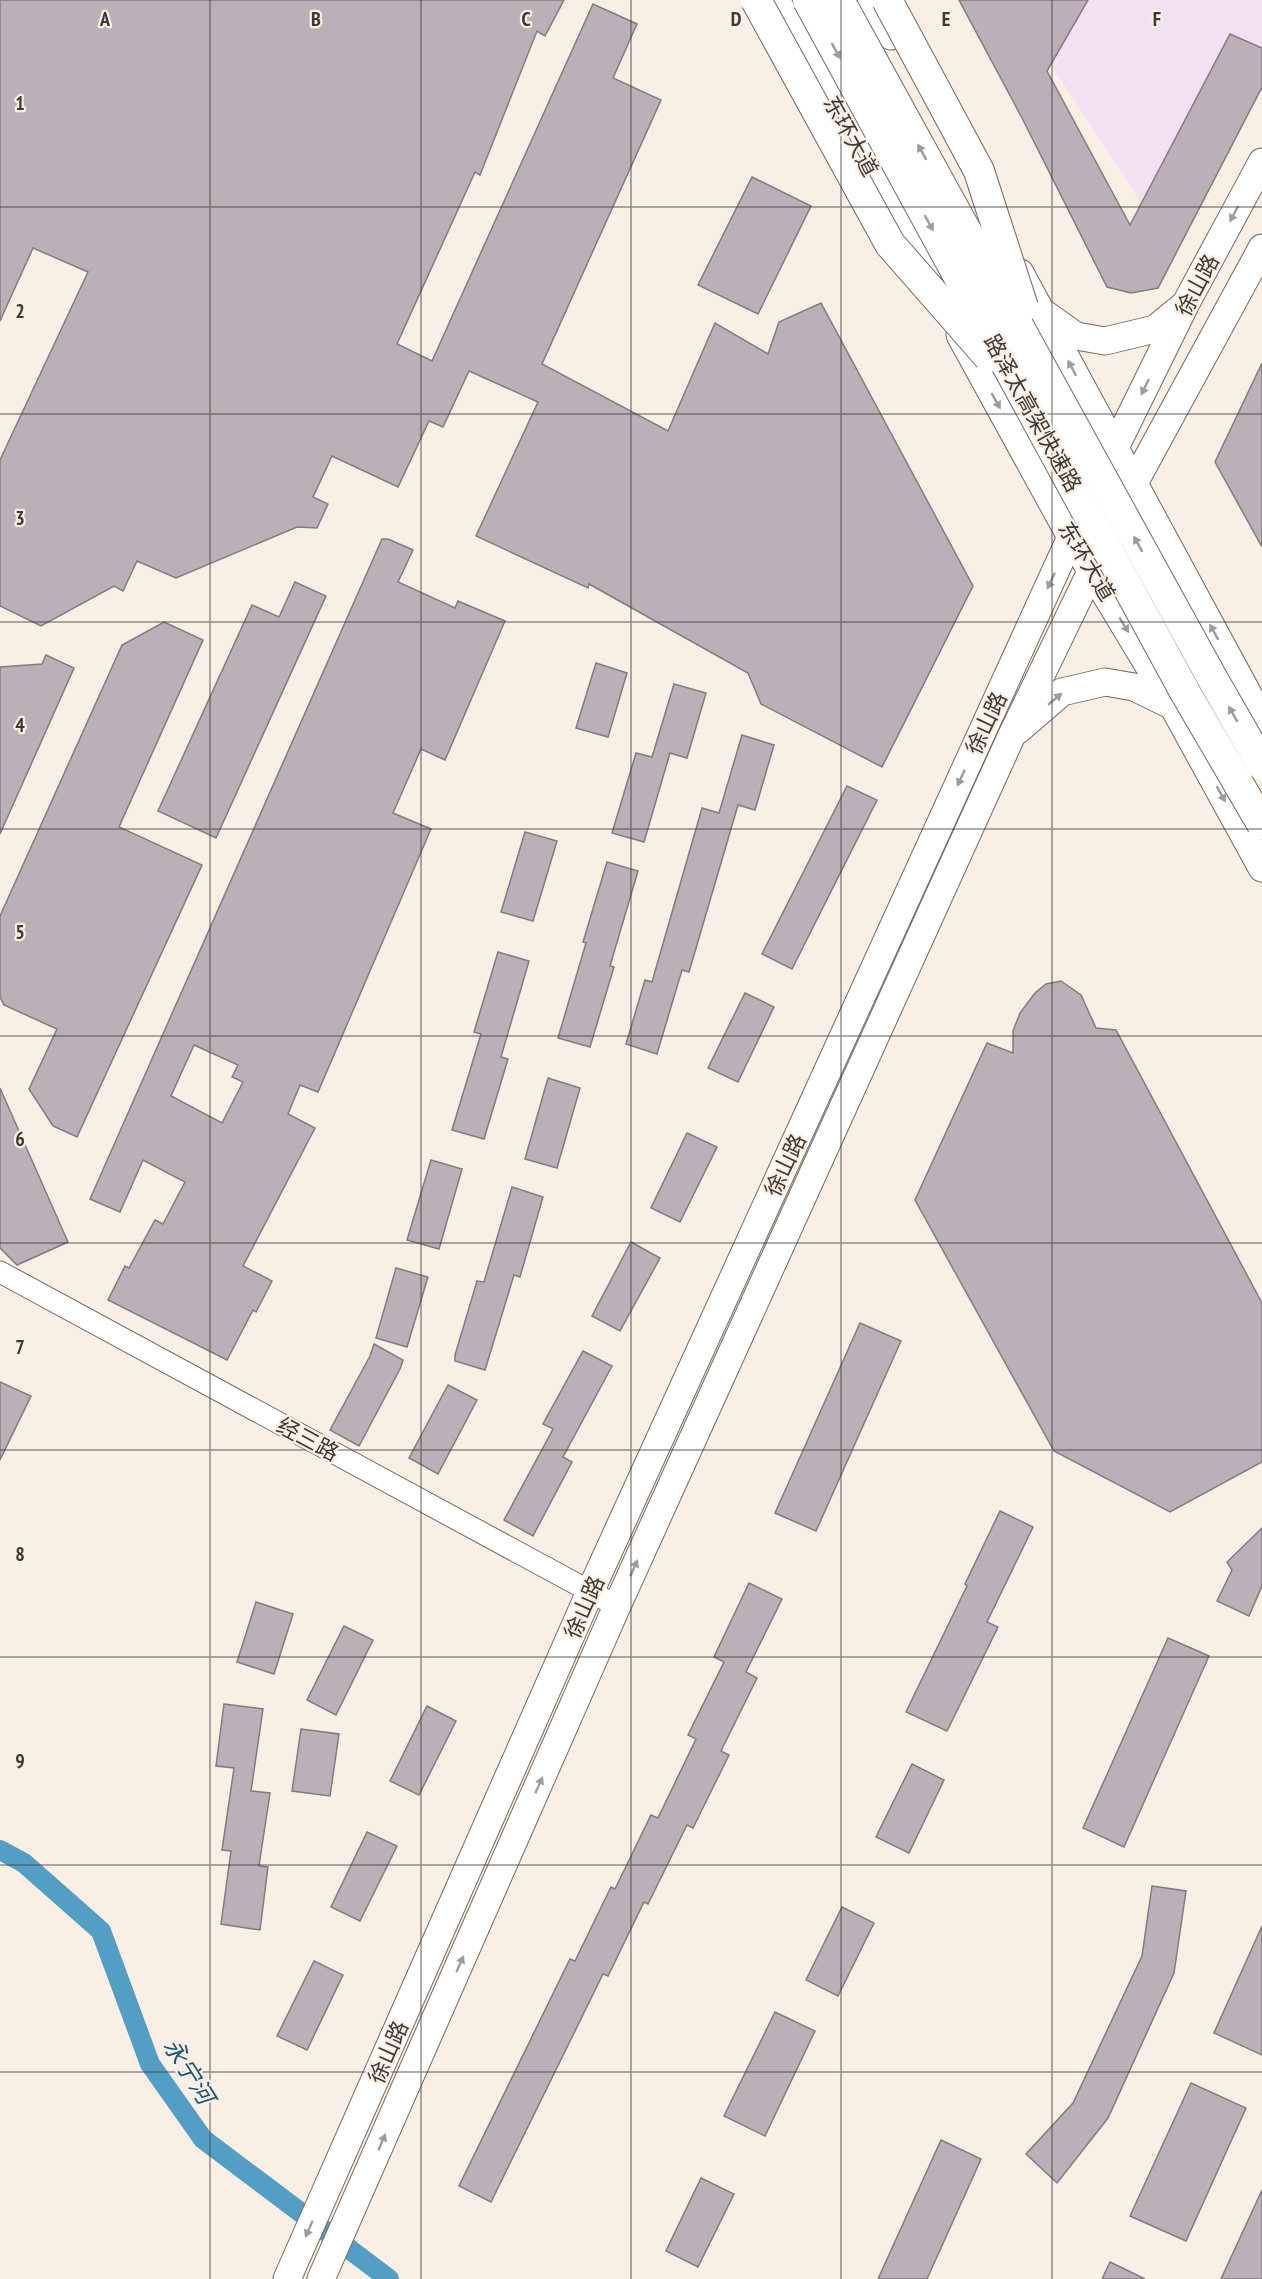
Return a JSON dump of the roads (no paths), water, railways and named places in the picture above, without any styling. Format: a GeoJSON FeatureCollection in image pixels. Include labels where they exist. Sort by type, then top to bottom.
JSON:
{"type":"FeatureCollection","features":[{"type":"Feature","properties":{"kind":"highway"},"geometry":{"type":"LineString","coordinates":[[756,0],[890,244],[1025,398]]}},
{"type":"Feature","properties":{"kind":"highway","name":"路泽太高架快速路"},"geometry":{"type":"LineString","coordinates":[[808,0],[1185,692],[1262,824]]}},
{"type":"Feature","properties":{"kind":"highway","name":"路泽太高架快速路"},"geometry":{"type":"LineString","coordinates":[[838,0],[1262,765]]}},
{"type":"Feature","properties":{"kind":"highway"},"geometry":{"type":"LineString","coordinates":[[887,0],[979,171],[1044,372]]}},
{"type":"Feature","properties":{"kind":"main road","name":"东环大道"},"geometry":{"type":"LineString","coordinates":[[776,0],[1071,537],[1173,706],[1262,868]]}},
{"type":"Feature","properties":{"kind":"main road"},"geometry":{"type":"LineString","coordinates":[[871,0],[1262,720]]}},
{"type":"Feature","properties":{"kind":"main road","name":"徐山路"},"geometry":{"type":"LineString","coordinates":[[287,2279],[590,1592],[1071,537],[1185,305],[1262,162]]}},
{"type":"Feature","properties":{"kind":"main road","name":"徐山路"},"geometry":{"type":"LineString","coordinates":[[321,2279],[617,1606],[1011,737],[1133,485],[1262,248]]}},
{"type":"Feature","properties":{"kind":"main road"},"geometry":{"type":"LineString","coordinates":[[1041,310],[1076,336],[1105,341],[1155,329],[1185,305]]}},
{"type":"Feature","properties":{"kind":"main road"},"geometry":{"type":"LineString","coordinates":[[1011,737],[1062,692],[1105,682],[1134,687],[1173,706]]}},
{"type":"Feature","properties":{"kind":"street","name":"经三路"},"geometry":{"type":"LineString","coordinates":[[0,1272],[617,1606]]}},
{"type":"Feature","properties":{"kind":"waterway","name":"永宁河"},"geometry":{"type":"LineString","coordinates":[[0,1850],[24,1863],[101,1931],[150,2064],[203,2139],[389,2279]]}}]}
